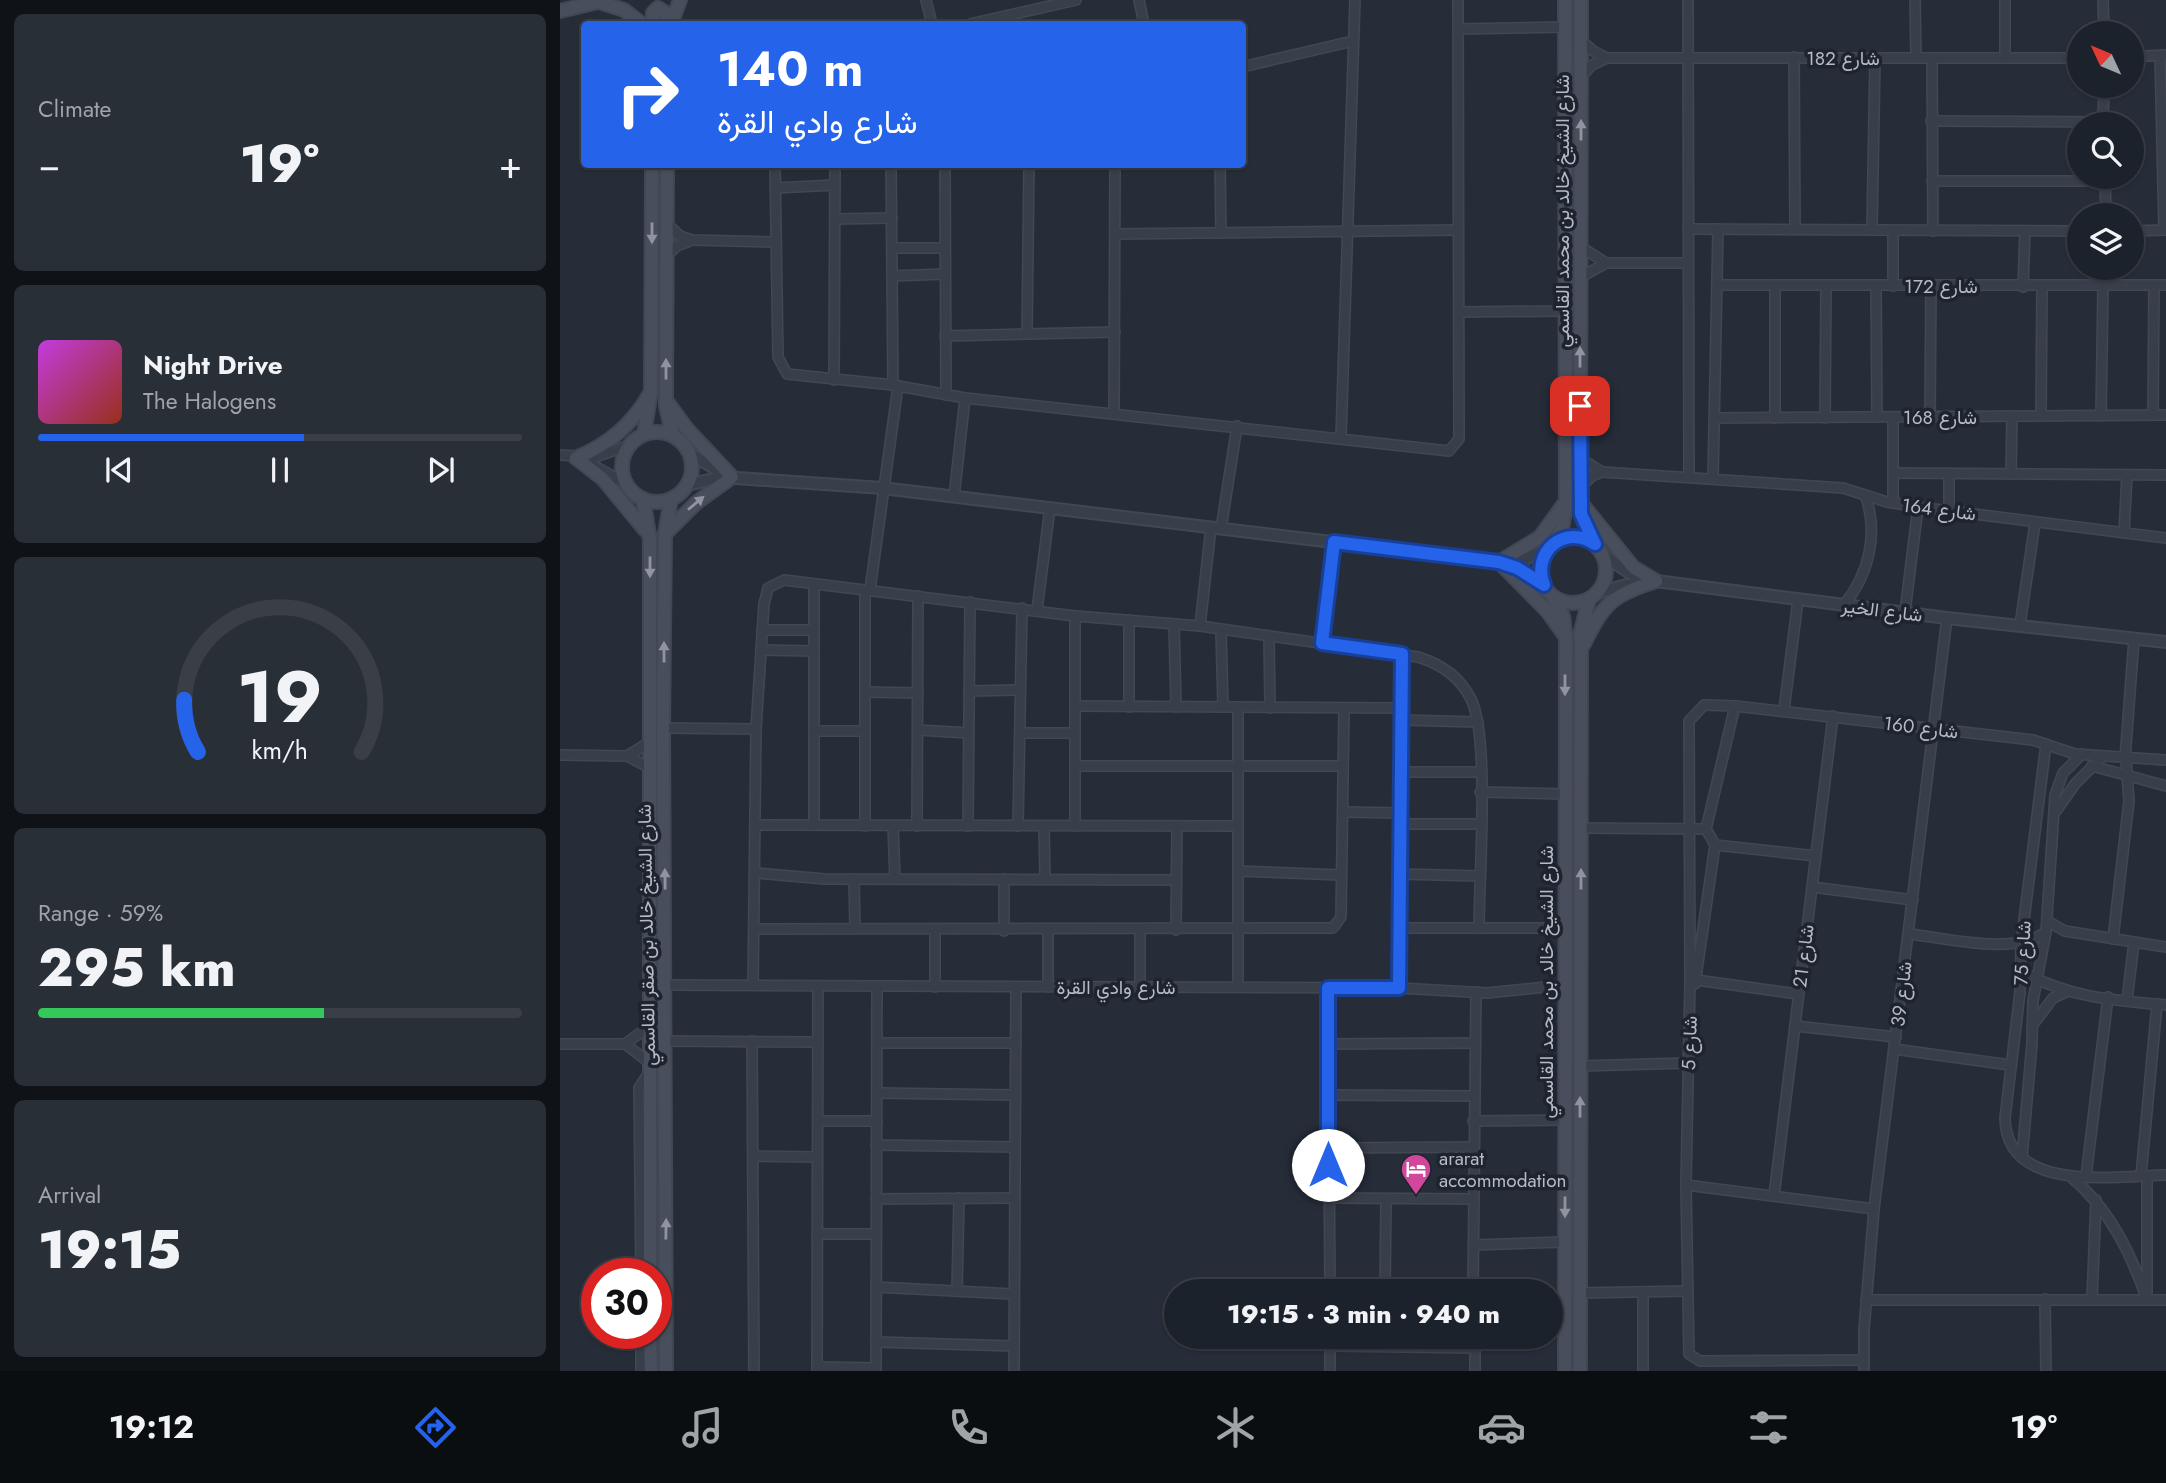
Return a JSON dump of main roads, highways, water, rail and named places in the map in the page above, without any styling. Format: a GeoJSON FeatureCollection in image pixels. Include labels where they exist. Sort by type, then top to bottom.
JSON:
{"type":"FeatureCollection","features":[{"type":"Feature","properties":{"kind":"main road"},"geometry":{"type":"LineString","coordinates":[[670,21],[680,0]]}},
{"type":"Feature","properties":{"kind":"main road","name":"شارع الشيخ خالد بن محمد القاسمي"},"geometry":{"type":"LineString","coordinates":[[1550,546],[1564,520],[1566,501],[1565,0]]}},
{"type":"Feature","properties":{"kind":"main road","name":"شارع الشيخ خالد بن محمد القاسمي"},"geometry":{"type":"LineString","coordinates":[[1581,0],[1580,494],[1585,528],[1595,544]]}},
{"type":"Feature","properties":{"kind":"main road"},"geometry":{"type":"LineString","coordinates":[[560,11],[602,1],[624,10],[638,21]]}},
{"type":"Feature","properties":{"kind":"main road"},"geometry":{"type":"LineString","coordinates":[[653,21],[653,13],[658,8],[666,13],[667,21]]}},
{"type":"Feature","properties":{"kind":"main road"},"geometry":{"type":"LineString","coordinates":[[644,435],[651,391],[652,168]]}},
{"type":"Feature","properties":{"kind":"main road"},"geometry":{"type":"LineString","coordinates":[[667,168],[666,399],[673,436]]}},
{"type":"Feature","properties":{"kind":"main road"},"geometry":{"type":"LineString","coordinates":[[650,540],[637,517],[611,487],[576,458],[599,447],[620,432],[651,391]]}},
{"type":"Feature","properties":{"kind":"main road"},"geometry":{"type":"LineString","coordinates":[[665,534],[696,503],[732,477],[687,429],[666,399]]}},
{"type":"Feature","properties":{"kind":"main road"},"geometry":{"type":"LineString","coordinates":[[659,432],[673,436],[689,453],[692,469],[687,485],[671,499],[657,502],[643,499],[626,484],[622,463],[630,445],[644,435],[659,432]]}},
{"type":"Feature","properties":{"kind":"main road"},"geometry":{"type":"LineString","coordinates":[[1580,494],[1594,522],[1627,561],[1640,573],[1656,580],[1625,591],[1607,604],[1581,648]]}},
{"type":"Feature","properties":{"kind":"main road","name":"شارع الشيخ خالد بن صقر القاسمي"},"geometry":{"type":"LineString","coordinates":[[643,499],[650,540],[651,1025],[645,1121],[649,1258]]}},
{"type":"Feature","properties":{"kind":"main road","name":"شارع الشيخ خالد بن صقر القاسمي"},"geometry":{"type":"LineString","coordinates":[[666,1371],[667,985],[663,728],[665,534],[671,499]]}},
{"type":"Feature","properties":{"kind":"main road"},"geometry":{"type":"LineString","coordinates":[[1566,501],[1540,537],[1499,562],[1554,619],[1566,641]]}},
{"type":"Feature","properties":{"kind":"main road"},"geometry":{"type":"LineString","coordinates":[[1573,536],[1595,544],[1604,556],[1606,576],[1594,595],[1567,603],[1548,591],[1540,564],[1550,546],[1573,536]]}},
{"type":"Feature","properties":{"kind":"main road","name":"شارع الشيخ خالد بن محمد القاسمي"},"geometry":{"type":"LineString","coordinates":[[1548,591],[1563,616],[1566,641],[1565,1371]]}},
{"type":"Feature","properties":{"kind":"main road","name":"شارع الشيخ خالد بن محمد القاسمي"},"geometry":{"type":"LineString","coordinates":[[1580,1371],[1581,648],[1583,617],[1594,595]]}},
{"type":"Feature","properties":{"kind":"main road"},"geometry":{"type":"LineString","coordinates":[[651,922],[655,911],[659,910],[666,947]]}},
{"type":"Feature","properties":{"kind":"main road"},"geometry":{"type":"LineString","coordinates":[[1564,1291],[1570,1316],[1580,1318]]}},
{"type":"Feature","properties":{"kind":"main road"},"geometry":{"type":"LineString","coordinates":[[650,1349],[650,1371]]}},
{"type":"Feature","properties":{"kind":"place","name":"ararat accommodation"},"geometry":{"type":"Point","coordinates":[1416,1196]}}]}
